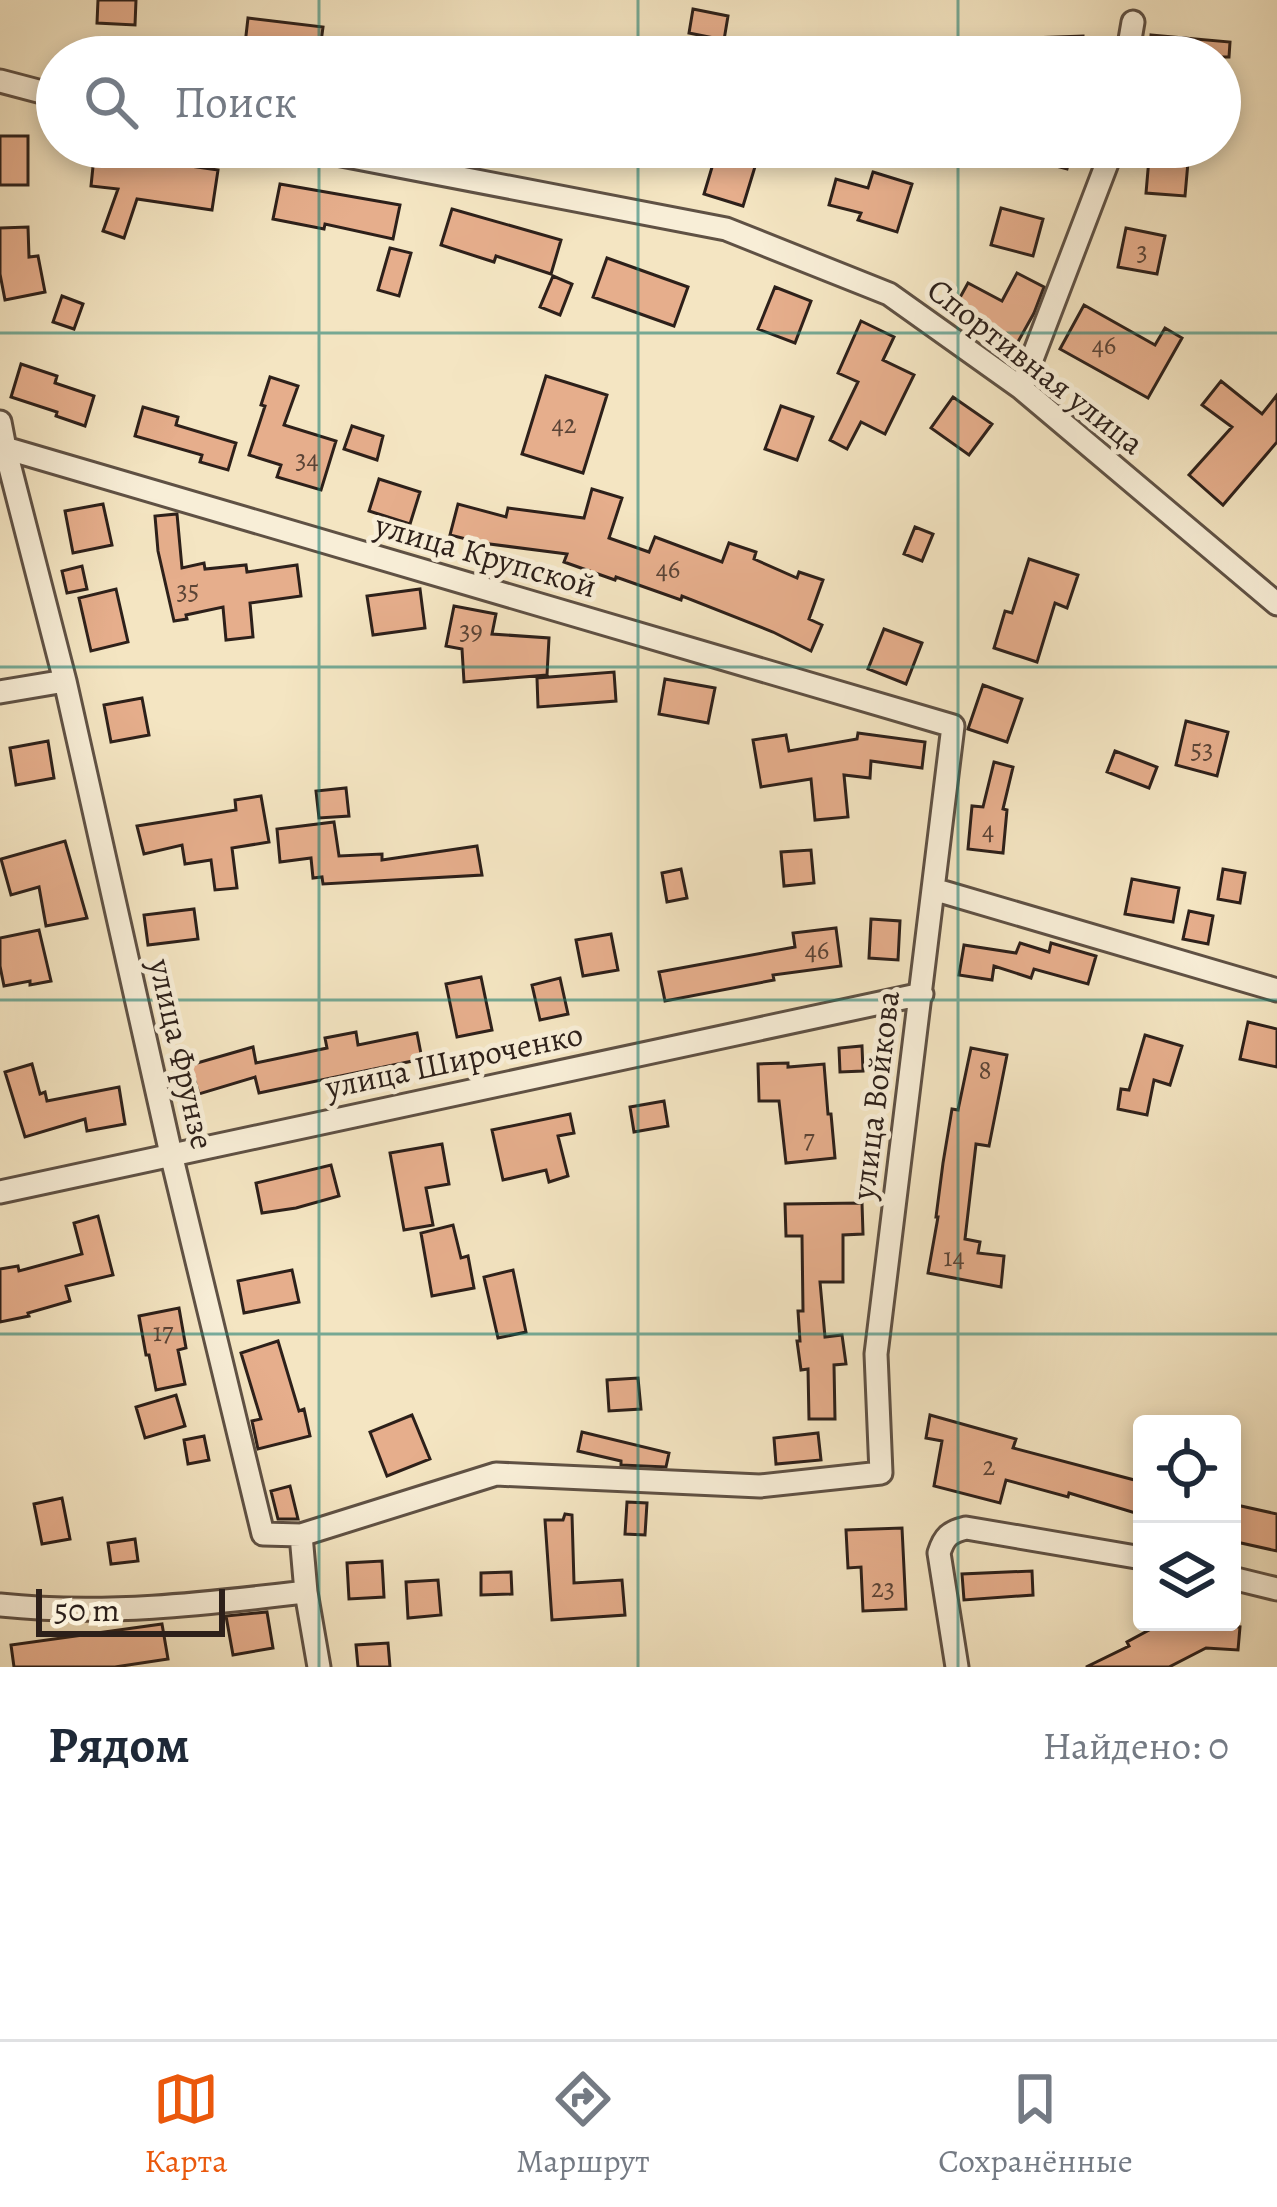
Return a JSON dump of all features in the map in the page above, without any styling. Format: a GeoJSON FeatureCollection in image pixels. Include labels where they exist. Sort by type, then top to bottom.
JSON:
{"type":"FeatureCollection","features":[{"type":"Feature","properties":{"kind":"street"},"geometry":{"type":"LineString","coordinates":[[1131,36],[1133,22]]}},
{"type":"Feature","properties":{"kind":"street"},"geometry":{"type":"LineString","coordinates":[[0,81],[36,91]]}},
{"type":"Feature","properties":{"kind":"street","name":"Спортивная улица"},"geometry":{"type":"LineString","coordinates":[[409,168],[726,229],[889,294],[1021,388],[1277,604]]}},
{"type":"Feature","properties":{"kind":"street"},"geometry":{"type":"LineString","coordinates":[[1021,388],[1105,168]]}},
{"type":"Feature","properties":{"kind":"street","name":"улица Фрунзе"},"geometry":{"type":"LineString","coordinates":[[0,422],[65,681],[171,1154],[263,1534],[301,1535]]}},
{"type":"Feature","properties":{"kind":"street","name":"улица Крупской"},"geometry":{"type":"LineString","coordinates":[[3,447],[953,726]]}},
{"type":"Feature","properties":{"kind":"street"},"geometry":{"type":"LineString","coordinates":[[0,692],[65,681]]}},
{"type":"Feature","properties":{"kind":"street","name":"улица Войкова"},"geometry":{"type":"LineString","coordinates":[[301,1535],[496,1474],[760,1486],[881,1473],[875,1354],[953,726]]}},
{"type":"Feature","properties":{"kind":"street"},"geometry":{"type":"LineString","coordinates":[[933,889],[1277,990]]}},
{"type":"Feature","properties":{"kind":"street","name":"улица Широченко"},"geometry":{"type":"LineString","coordinates":[[0,1192],[922,994]]}},
{"type":"Feature","properties":{"kind":"street"},"geometry":{"type":"LineString","coordinates":[[957,1667],[939,1553],[953,1531],[965,1528],[1133,1556]]}},
{"type":"Feature","properties":{"kind":"street"},"geometry":{"type":"LineString","coordinates":[[301,1535],[319,1667]]}},
{"type":"Feature","properties":{"kind":"street"},"geometry":{"type":"LineString","coordinates":[[1241,1580],[1277,1589]]}},
{"type":"Feature","properties":{"kind":"street"},"geometry":{"type":"LineString","coordinates":[[0,1606],[174,1608],[306,1592]]}},
{"type":"Feature","properties":{"kind":"building"},"geometry":{"type":"Polygon","coordinates":[[[98,0],[136,0],[135,25],[97,23],[98,0]]]}},
{"type":"Feature","properties":{"kind":"building"},"geometry":{"type":"Polygon","coordinates":[[[693,9],[728,16],[725,36],[689,33],[693,9]]]}},
{"type":"Feature","properties":{"kind":"building"},"geometry":{"type":"Polygon","coordinates":[[[248,18],[323,27],[322,36],[246,36],[248,18]]]}},
{"type":"Feature","properties":{"kind":"building"},"geometry":{"type":"Polygon","coordinates":[[[0,136],[28,136],[28,185],[0,185],[0,136]]]}},
{"type":"Feature","properties":{"kind":"building"},"geometry":{"type":"Polygon","coordinates":[[[93,168],[218,170],[212,210],[137,199],[124,238],[103,231],[118,189],[91,186],[93,168]]]}},
{"type":"Feature","properties":{"kind":"building"},"geometry":{"type":"Polygon","coordinates":[[[712,168],[755,168],[743,206],[704,194],[712,168]]]}},
{"type":"Feature","properties":{"kind":"building"},"geometry":{"type":"Polygon","coordinates":[[[1148,168],[1187,168],[1185,196],[1146,193],[1148,168]]]}},
{"type":"Feature","properties":{"kind":"building"},"geometry":{"type":"Polygon","coordinates":[[[873,172],[912,184],[897,232],[858,220],[861,213],[829,205],[836,179],[868,188],[873,172]]]}},
{"type":"Feature","properties":{"kind":"building"},"geometry":{"type":"Polygon","coordinates":[[[280,184],[400,205],[393,239],[325,224],[324,229],[273,219],[280,184]]]}},
{"type":"Feature","properties":{"kind":"building"},"geometry":{"type":"Polygon","coordinates":[[[1001,208],[1043,219],[1033,256],[991,245],[1001,208]]]}},
{"type":"Feature","properties":{"kind":"building"},"geometry":{"type":"Polygon","coordinates":[[[452,209],[561,240],[551,274],[441,245],[452,209]]]}},
{"type":"Feature","properties":{"kind":"building"},"geometry":{"type":"Polygon","coordinates":[[[28,227],[29,257],[38,256],[45,292],[5,300],[0,228],[28,227]]]}},
{"type":"Feature","properties":{"kind":"building"},"geometry":{"type":"Polygon","coordinates":[[[1126,228],[1165,236],[1157,274],[1118,267],[1126,228]]]}},
{"type":"Feature","properties":{"kind":"building"},"geometry":{"type":"Polygon","coordinates":[[[390,248],[411,253],[399,296],[378,290],[390,248]]]}},
{"type":"Feature","properties":{"kind":"building"},"geometry":{"type":"Polygon","coordinates":[[[607,258],[688,287],[674,326],[593,297],[607,258]]]}},
{"type":"Feature","properties":{"kind":"building"},"geometry":{"type":"Polygon","coordinates":[[[1017,273],[1044,287],[1015,347],[952,312],[968,283],[1002,301],[1017,273]]]}},
{"type":"Feature","properties":{"kind":"building"},"geometry":{"type":"Polygon","coordinates":[[[553,276],[572,284],[560,315],[540,307],[553,276]]]}},
{"type":"Feature","properties":{"kind":"building"},"geometry":{"type":"Polygon","coordinates":[[[775,287],[811,301],[795,343],[758,329],[775,287]]]}},
{"type":"Feature","properties":{"kind":"building"},"geometry":{"type":"Polygon","coordinates":[[[62,296],[83,304],[74,329],[53,322],[62,296]]]}},
{"type":"Feature","properties":{"kind":"building"},"geometry":{"type":"Polygon","coordinates":[[[1084,305],[1155,345],[1165,328],[1182,338],[1148,398],[1060,349],[1084,305]]]}},
{"type":"Feature","properties":{"kind":"building"},"geometry":{"type":"Polygon","coordinates":[[[861,321],[894,337],[883,360],[914,375],[885,434],[861,422],[847,449],[830,440],[858,382],[838,373],[861,321]]]}},
{"type":"Feature","properties":{"kind":"building"},"geometry":{"type":"Polygon","coordinates":[[[21,364],[57,376],[55,383],[94,396],[85,426],[11,397],[21,364]]]}},
{"type":"Feature","properties":{"kind":"building"},"geometry":{"type":"Polygon","coordinates":[[[546,376],[607,395],[583,473],[522,454],[546,376]]]}},
{"type":"Feature","properties":{"kind":"building"},"geometry":{"type":"Polygon","coordinates":[[[270,377],[298,386],[284,425],[336,441],[321,490],[277,477],[281,465],[249,455],[270,377]]]}},
{"type":"Feature","properties":{"kind":"building"},"geometry":{"type":"Polygon","coordinates":[[[1221,381],[1262,414],[1277,395],[1277,442],[1223,505],[1189,475],[1232,427],[1202,405],[1221,381]]]}},
{"type":"Feature","properties":{"kind":"building"},"geometry":{"type":"Polygon","coordinates":[[[953,397],[992,424],[969,455],[931,428],[953,397]]]}},
{"type":"Feature","properties":{"kind":"building"},"geometry":{"type":"Polygon","coordinates":[[[781,406],[813,417],[797,460],[765,449],[781,406]]]}},
{"type":"Feature","properties":{"kind":"building"},"geometry":{"type":"Polygon","coordinates":[[[143,407],[178,417],[176,425],[236,443],[228,470],[200,462],[202,455],[135,436],[143,407]]]}},
{"type":"Feature","properties":{"kind":"building"},"geometry":{"type":"Polygon","coordinates":[[[352,426],[383,436],[377,460],[344,449],[352,426]]]}},
{"type":"Feature","properties":{"kind":"building"},"geometry":{"type":"Polygon","coordinates":[[[379,479],[420,492],[410,524],[369,511],[379,479]]]}},
{"type":"Feature","properties":{"kind":"building"},"geometry":{"type":"Polygon","coordinates":[[[592,489],[622,498],[609,538],[649,552],[655,537],[722,562],[729,543],[756,552],[754,559],[797,578],[799,572],[823,580],[809,619],[822,625],[811,651],[682,596],[681,600],[564,562],[567,554],[450,535],[458,504],[506,517],[508,508],[584,518],[592,489]]]}},
{"type":"Feature","properties":{"kind":"building"},"geometry":{"type":"Polygon","coordinates":[[[103,504],[112,545],[73,553],[65,511],[103,504]]]}},
{"type":"Feature","properties":{"kind":"building"},"geometry":{"type":"Polygon","coordinates":[[[177,514],[182,568],[204,563],[205,569],[246,565],[247,572],[297,565],[301,596],[250,603],[253,637],[226,640],[223,607],[174,621],[155,516],[177,514]]]}},
{"type":"Feature","properties":{"kind":"building"},"geometry":{"type":"Polygon","coordinates":[[[915,527],[933,534],[922,561],[904,554],[915,527]]]}},
{"type":"Feature","properties":{"kind":"building"},"geometry":{"type":"Polygon","coordinates":[[[1029,559],[1078,575],[1067,608],[1055,603],[1037,662],[994,648],[1005,611],[1012,613],[1029,559]]]}},
{"type":"Feature","properties":{"kind":"building"},"geometry":{"type":"Polygon","coordinates":[[[82,566],[87,589],[67,593],[62,571],[82,566]]]}},
{"type":"Feature","properties":{"kind":"building"},"geometry":{"type":"Polygon","coordinates":[[[116,589],[128,642],[91,651],[79,598],[116,589]]]}},
{"type":"Feature","properties":{"kind":"building"},"geometry":{"type":"Polygon","coordinates":[[[420,589],[425,628],[373,635],[367,596],[420,589]]]}},
{"type":"Feature","properties":{"kind":"building"},"geometry":{"type":"Polygon","coordinates":[[[454,606],[496,614],[492,634],[549,638],[547,675],[464,682],[462,649],[446,646],[454,606]]]}},
{"type":"Feature","properties":{"kind":"building"},"geometry":{"type":"Polygon","coordinates":[[[884,629],[922,643],[906,684],[868,669],[884,629]]]}},
{"type":"Feature","properties":{"kind":"building"},"geometry":{"type":"Polygon","coordinates":[[[614,672],[616,701],[538,707],[537,678],[614,672]]]}},
{"type":"Feature","properties":{"kind":"building"},"geometry":{"type":"Polygon","coordinates":[[[665,679],[715,688],[708,723],[659,714],[665,679]]]}},
{"type":"Feature","properties":{"kind":"building"},"geometry":{"type":"Polygon","coordinates":[[[983,685],[1022,699],[1007,742],[968,729],[983,685]]]}},
{"type":"Feature","properties":{"kind":"building"},"geometry":{"type":"Polygon","coordinates":[[[142,698],[149,735],[111,742],[104,705],[142,698]]]}},
{"type":"Feature","properties":{"kind":"building"},"geometry":{"type":"Polygon","coordinates":[[[1186,721],[1228,732],[1217,776],[1176,765],[1186,721]]]}},
{"type":"Feature","properties":{"kind":"building"},"geometry":{"type":"Polygon","coordinates":[[[858,733],[925,742],[922,768],[871,761],[870,778],[844,775],[848,817],[815,820],[811,779],[761,787],[753,740],[786,735],[789,751],[857,739],[858,733]]]}},
{"type":"Feature","properties":{"kind":"building"},"geometry":{"type":"Polygon","coordinates":[[[48,741],[54,778],[16,785],[10,748],[48,741]]]}},
{"type":"Feature","properties":{"kind":"building"},"geometry":{"type":"Polygon","coordinates":[[[1115,751],[1157,767],[1149,788],[1107,772],[1115,751]]]}},
{"type":"Feature","properties":{"kind":"building"},"geometry":{"type":"Polygon","coordinates":[[[994,762],[1013,767],[1003,809],[1007,810],[1003,853],[968,849],[972,806],[983,807],[994,762]]]}},
{"type":"Feature","properties":{"kind":"building"},"geometry":{"type":"Polygon","coordinates":[[[346,788],[349,816],[319,818],[316,791],[346,788]]]}},
{"type":"Feature","properties":{"kind":"building"},"geometry":{"type":"Polygon","coordinates":[[[261,796],[269,842],[232,848],[237,888],[215,890],[211,860],[185,864],[182,845],[144,854],[137,826],[236,810],[235,800],[261,796]]]}},
{"type":"Feature","properties":{"kind":"building"},"geometry":{"type":"Polygon","coordinates":[[[334,822],[339,856],[382,854],[382,860],[477,846],[482,875],[323,884],[322,877],[313,878],[311,858],[280,862],[277,829],[334,822]]]}},
{"type":"Feature","properties":{"kind":"building"},"geometry":{"type":"Polygon","coordinates":[[[65,841],[87,918],[46,926],[39,887],[11,895],[1,859],[65,841]]]}},
{"type":"Feature","properties":{"kind":"building"},"geometry":{"type":"Polygon","coordinates":[[[811,850],[814,883],[784,886],[781,852],[811,850]]]}},
{"type":"Feature","properties":{"kind":"building"},"geometry":{"type":"Polygon","coordinates":[[[681,869],[687,898],[667,902],[662,873],[681,869]]]}},
{"type":"Feature","properties":{"kind":"building"},"geometry":{"type":"Polygon","coordinates":[[[1223,869],[1245,873],[1240,903],[1218,899],[1223,869]]]}},
{"type":"Feature","properties":{"kind":"building"},"geometry":{"type":"Polygon","coordinates":[[[1132,879],[1179,888],[1173,922],[1125,914],[1132,879]]]}},
{"type":"Feature","properties":{"kind":"building"},"geometry":{"type":"Polygon","coordinates":[[[194,909],[198,939],[148,945],[144,915],[194,909]]]}},
{"type":"Feature","properties":{"kind":"building"},"geometry":{"type":"Polygon","coordinates":[[[1189,911],[1213,916],[1208,944],[1183,939],[1189,911]]]}},
{"type":"Feature","properties":{"kind":"building"},"geometry":{"type":"Polygon","coordinates":[[[871,919],[900,921],[898,960],[869,958],[871,919]]]}},
{"type":"Feature","properties":{"kind":"building"},"geometry":{"type":"Polygon","coordinates":[[[836,928],[841,966],[773,975],[774,980],[665,1001],[659,972],[795,947],[793,933],[836,928]]]}},
{"type":"Feature","properties":{"kind":"building"},"geometry":{"type":"Polygon","coordinates":[[[39,930],[51,981],[4,986],[0,938],[39,930]]]}},
{"type":"Feature","properties":{"kind":"building"},"geometry":{"type":"Polygon","coordinates":[[[611,934],[618,970],[583,976],[576,940],[611,934]]]}},
{"type":"Feature","properties":{"kind":"building"},"geometry":{"type":"Polygon","coordinates":[[[1020,943],[1049,952],[1051,943],[1096,956],[1088,984],[1034,969],[1031,978],[994,966],[992,980],[959,975],[964,945],[1016,953],[1020,943]]]}},
{"type":"Feature","properties":{"kind":"building"},"geometry":{"type":"Polygon","coordinates":[[[481,977],[492,1030],[457,1037],[446,984],[481,977]]]}},
{"type":"Feature","properties":{"kind":"building"},"geometry":{"type":"Polygon","coordinates":[[[560,978],[568,1014],[540,1020],[532,985],[560,978]]]}},
{"type":"Feature","properties":{"kind":"building"},"geometry":{"type":"Polygon","coordinates":[[[1248,1022],[1277,1029],[1277,1067],[1240,1059],[1248,1022]]]}},
{"type":"Feature","properties":{"kind":"building"},"geometry":{"type":"Polygon","coordinates":[[[356,1032],[358,1045],[417,1033],[422,1059],[259,1093],[255,1077],[199,1094],[190,1065],[253,1047],[256,1063],[327,1048],[325,1038],[356,1032]]]}},
{"type":"Feature","properties":{"kind":"building"},"geometry":{"type":"Polygon","coordinates":[[[1145,1035],[1182,1046],[1170,1085],[1154,1080],[1147,1115],[1118,1109],[1121,1089],[1129,1090],[1145,1035]]]}},
{"type":"Feature","properties":{"kind":"building"},"geometry":{"type":"Polygon","coordinates":[[[862,1046],[863,1071],[840,1072],[839,1048],[862,1046]]]}},
{"type":"Feature","properties":{"kind":"building"},"geometry":{"type":"Polygon","coordinates":[[[971,1048],[1007,1055],[989,1146],[976,1144],[965,1239],[980,1242],[978,1253],[1004,1256],[1001,1287],[928,1273],[952,1109],[958,1110],[971,1048]]]}},
{"type":"Feature","properties":{"kind":"building"},"geometry":{"type":"Polygon","coordinates":[[[788,1063],[788,1067],[824,1064],[835,1158],[786,1163],[779,1101],[759,1101],[758,1064],[788,1063]]]}},
{"type":"Feature","properties":{"kind":"building"},"geometry":{"type":"Polygon","coordinates":[[[32,1064],[40,1094],[45,1092],[47,1101],[119,1087],[125,1124],[87,1131],[85,1119],[25,1137],[5,1072],[32,1064]]]}},
{"type":"Feature","properties":{"kind":"building"},"geometry":{"type":"Polygon","coordinates":[[[664,1101],[668,1126],[634,1132],[630,1107],[664,1101]]]}},
{"type":"Feature","properties":{"kind":"building"},"geometry":{"type":"Polygon","coordinates":[[[570,1114],[574,1133],[558,1136],[568,1176],[549,1182],[546,1170],[503,1180],[492,1130],[570,1114]]]}},
{"type":"Feature","properties":{"kind":"building"},"geometry":{"type":"Polygon","coordinates":[[[442,1144],[449,1184],[426,1188],[433,1225],[404,1230],[390,1153],[442,1144]]]}},
{"type":"Feature","properties":{"kind":"building"},"geometry":{"type":"Polygon","coordinates":[[[331,1165],[339,1196],[262,1213],[256,1183],[331,1165]]]}},
{"type":"Feature","properties":{"kind":"building"},"geometry":{"type":"Polygon","coordinates":[[[862,1203],[863,1234],[843,1235],[843,1282],[820,1282],[825,1337],[842,1335],[846,1364],[834,1365],[835,1419],[809,1419],[808,1369],[801,1370],[797,1341],[798,1311],[803,1311],[802,1236],[786,1236],[785,1204],[862,1203]]]}},
{"type":"Feature","properties":{"kind":"building"},"geometry":{"type":"Polygon","coordinates":[[[98,1216],[113,1275],[66,1286],[70,1301],[0,1322],[0,1269],[18,1266],[19,1271],[82,1254],[74,1223],[98,1216]]]}},
{"type":"Feature","properties":{"kind":"building"},"geometry":{"type":"Polygon","coordinates":[[[453,1225],[461,1258],[468,1256],[474,1288],[432,1296],[421,1233],[453,1225]]]}},
{"type":"Feature","properties":{"kind":"building"},"geometry":{"type":"Polygon","coordinates":[[[292,1270],[299,1302],[244,1313],[238,1281],[292,1270]]]}},
{"type":"Feature","properties":{"kind":"building"},"geometry":{"type":"Polygon","coordinates":[[[513,1270],[526,1332],[498,1338],[484,1277],[513,1270]]]}},
{"type":"Feature","properties":{"kind":"building"},"geometry":{"type":"Polygon","coordinates":[[[179,1308],[186,1348],[178,1350],[185,1384],[156,1390],[139,1316],[179,1308]]]}},
{"type":"Feature","properties":{"kind":"building"},"geometry":{"type":"Polygon","coordinates":[[[278,1341],[310,1436],[258,1449],[252,1421],[261,1419],[241,1353],[278,1341]]]}},
{"type":"Feature","properties":{"kind":"building"},"geometry":{"type":"Polygon","coordinates":[[[638,1378],[641,1409],[609,1411],[607,1380],[638,1378]]]}},
{"type":"Feature","properties":{"kind":"building"},"geometry":{"type":"Polygon","coordinates":[[[176,1395],[185,1426],[145,1438],[136,1407],[176,1395]]]}},
{"type":"Feature","properties":{"kind":"building"},"geometry":{"type":"Polygon","coordinates":[[[412,1415],[430,1459],[387,1476],[370,1432],[412,1415]]]}},
{"type":"Feature","properties":{"kind":"building"},"geometry":{"type":"Polygon","coordinates":[[[930,1415],[1016,1439],[1013,1448],[1133,1480],[1133,1512],[1006,1480],[1000,1503],[934,1486],[942,1441],[926,1438],[930,1415]]]}},
{"type":"Feature","properties":{"kind":"building"},"geometry":{"type":"Polygon","coordinates":[[[582,1432],[669,1453],[666,1467],[621,1465],[621,1461],[578,1451],[582,1432]]]}},
{"type":"Feature","properties":{"kind":"building"},"geometry":{"type":"Polygon","coordinates":[[[818,1433],[821,1460],[776,1464],[774,1438],[818,1433]]]}},
{"type":"Feature","properties":{"kind":"building"},"geometry":{"type":"Polygon","coordinates":[[[204,1436],[209,1460],[188,1464],[184,1440],[204,1436]]]}},
{"type":"Feature","properties":{"kind":"building"},"geometry":{"type":"Polygon","coordinates":[[[290,1486],[298,1519],[278,1519],[271,1491],[290,1486]]]}},
{"type":"Feature","properties":{"kind":"building"},"geometry":{"type":"Polygon","coordinates":[[[62,1498],[70,1539],[42,1544],[34,1504],[62,1498]]]}},
{"type":"Feature","properties":{"kind":"building"},"geometry":{"type":"Polygon","coordinates":[[[627,1502],[647,1503],[645,1535],[625,1534],[627,1502]]]}},
{"type":"Feature","properties":{"kind":"building"},"geometry":{"type":"Polygon","coordinates":[[[1241,1506],[1277,1514],[1277,1551],[1241,1543],[1241,1506]]]}},
{"type":"Feature","properties":{"kind":"building"},"geometry":{"type":"Polygon","coordinates":[[[565,1514],[572,1515],[574,1583],[622,1580],[625,1615],[552,1620],[545,1520],[563,1520],[565,1514]]]}},
{"type":"Feature","properties":{"kind":"building"},"geometry":{"type":"Polygon","coordinates":[[[902,1528],[906,1609],[863,1611],[861,1567],[848,1568],[846,1530],[902,1528]]]}},
{"type":"Feature","properties":{"kind":"building"},"geometry":{"type":"Polygon","coordinates":[[[135,1539],[138,1561],[111,1564],[108,1543],[135,1539]]]}},
{"type":"Feature","properties":{"kind":"building"},"geometry":{"type":"Polygon","coordinates":[[[382,1561],[384,1597],[349,1599],[347,1563],[382,1561]]]}},
{"type":"Feature","properties":{"kind":"building"},"geometry":{"type":"Polygon","coordinates":[[[1032,1571],[1033,1595],[964,1600],[962,1574],[1032,1571]]]}},
{"type":"Feature","properties":{"kind":"building"},"geometry":{"type":"Polygon","coordinates":[[[511,1572],[512,1594],[481,1595],[481,1573],[511,1572]]]}},
{"type":"Feature","properties":{"kind":"building"},"geometry":{"type":"Polygon","coordinates":[[[438,1580],[441,1615],[408,1618],[406,1582],[438,1580]]]}},
{"type":"Feature","properties":{"kind":"building"},"geometry":{"type":"Polygon","coordinates":[[[267,1612],[273,1648],[233,1655],[226,1616],[267,1612]]]}},
{"type":"Feature","properties":{"kind":"building"},"geometry":{"type":"Polygon","coordinates":[[[162,1624],[168,1659],[115,1667],[14,1667],[11,1645],[162,1624]]]}},
{"type":"Feature","properties":{"kind":"building"},"geometry":{"type":"Polygon","coordinates":[[[1147,1631],[1240,1631],[1238,1650],[1206,1648],[1169,1667],[1086,1667],[1129,1646],[1127,1642],[1147,1631]]]}},
{"type":"Feature","properties":{"kind":"building"},"geometry":{"type":"Polygon","coordinates":[[[388,1643],[390,1667],[358,1667],[356,1645],[388,1643]]]}}]}
